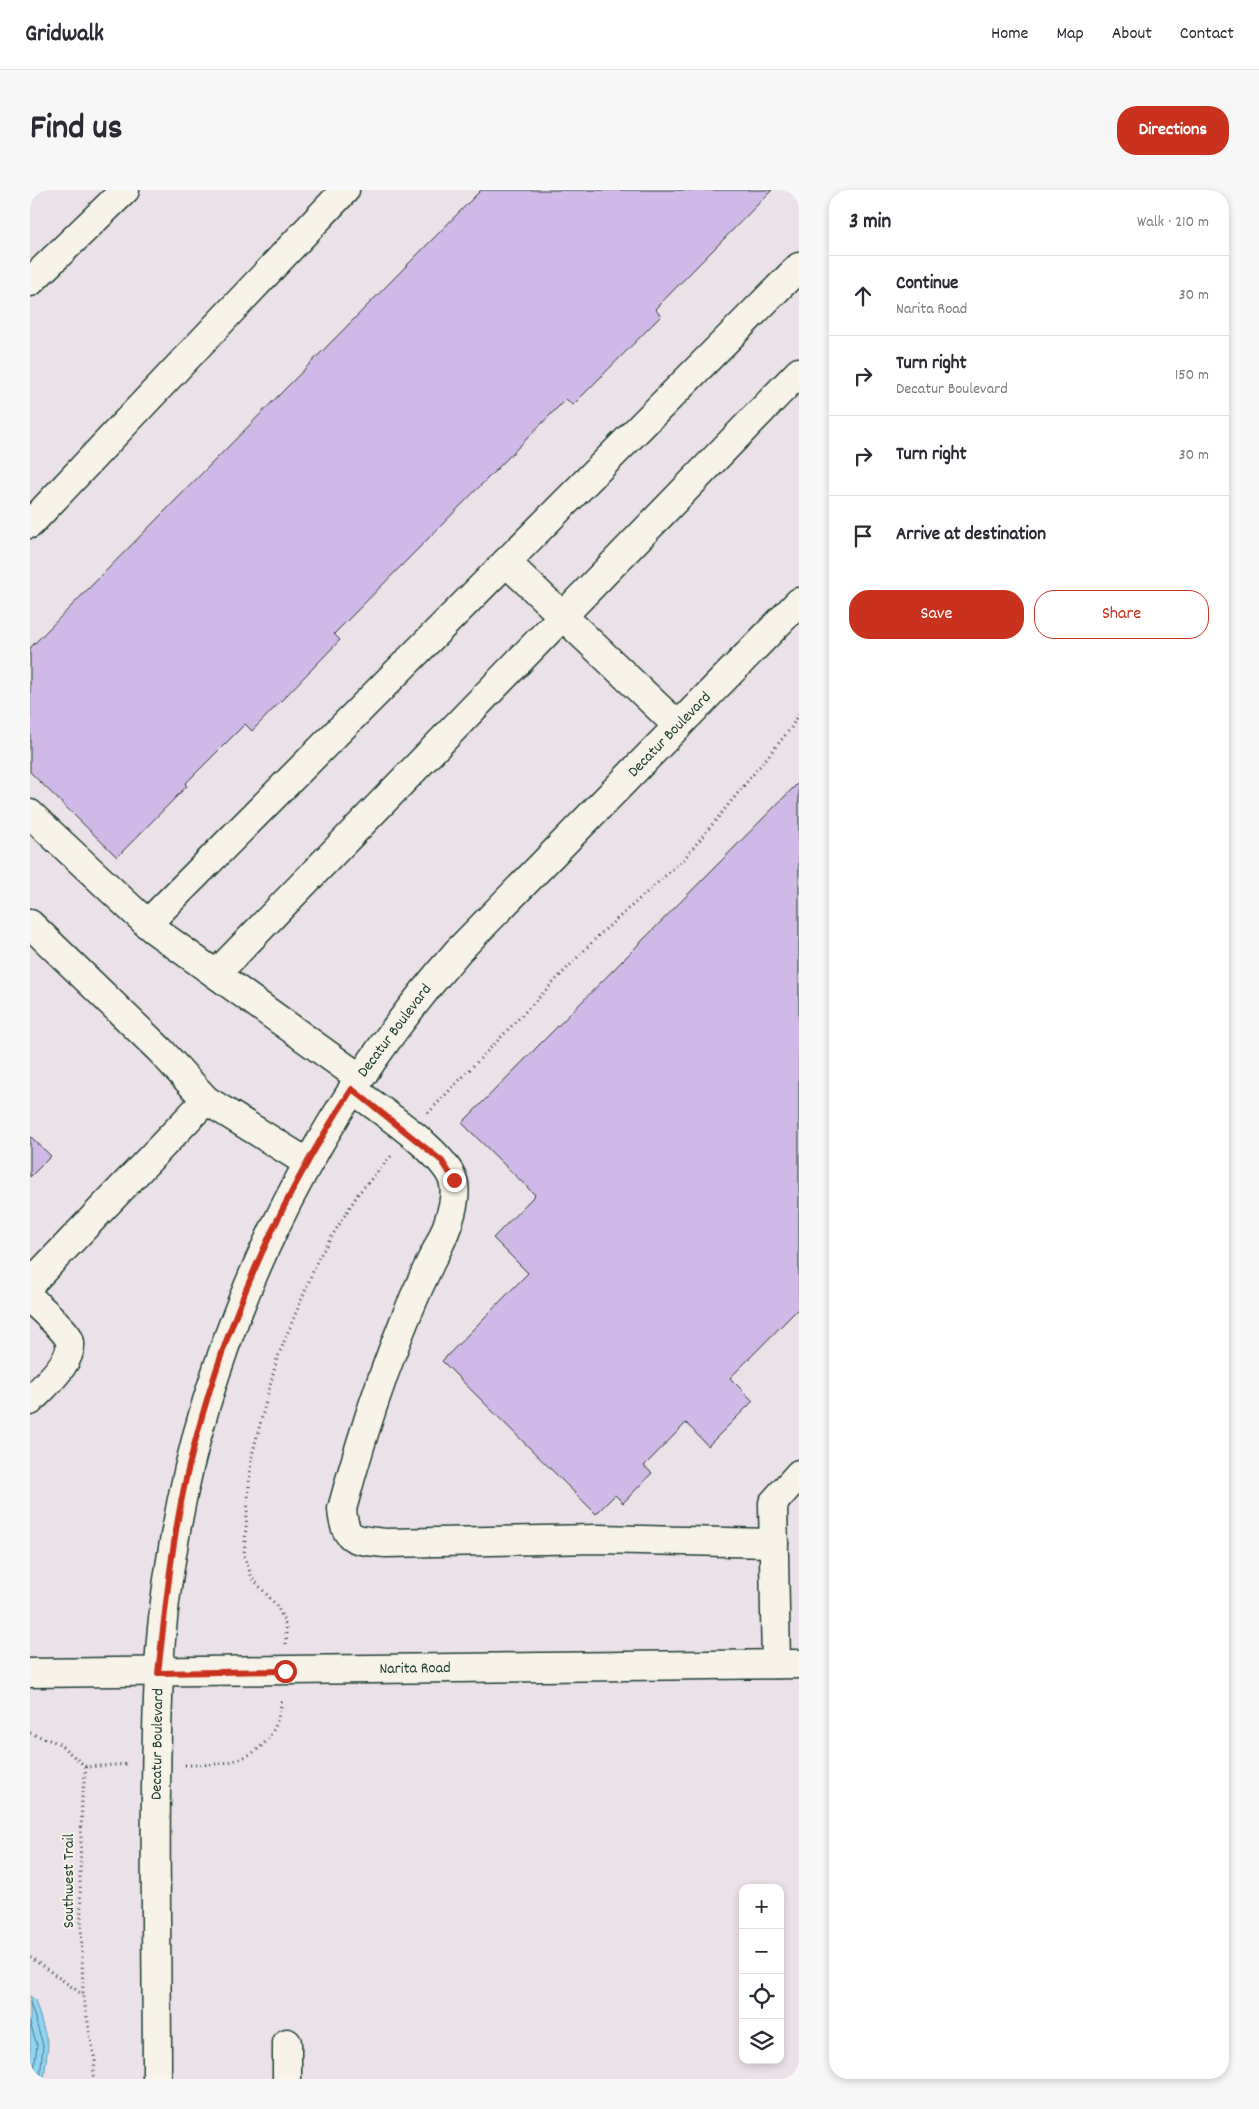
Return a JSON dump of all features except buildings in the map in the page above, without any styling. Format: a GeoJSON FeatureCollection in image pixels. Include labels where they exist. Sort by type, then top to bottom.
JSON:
{"type":"FeatureCollection","features":[{"type":"Feature","properties":{"kind":"street"},"geometry":{"type":"LineString","coordinates":[[30,282],[125,190]]}},
{"type":"Feature","properties":{"kind":"street"},"geometry":{"type":"LineString","coordinates":[[30,524],[346,190]]}},
{"type":"Feature","properties":{"kind":"street"},"geometry":{"type":"LineString","coordinates":[[147,924],[799,267]]}},
{"type":"Feature","properties":{"kind":"street"},"geometry":{"type":"LineString","coordinates":[[216,974],[799,372]]}},
{"type":"Feature","properties":{"kind":"street"},"geometry":{"type":"LineString","coordinates":[[506,562],[678,726]]}},
{"type":"Feature","properties":{"kind":"street","name":"Decatur Boulevard"},"geometry":{"type":"LineString","coordinates":[[157,2079],[156,1826],[158,1673],[167,1588],[176,1528],[203,1414],[219,1362],[250,1281],[283,1209],[308,1163],[356,1083],[409,1009],[458,952],[799,602]]}},
{"type":"Feature","properties":{"kind":"street"},"geometry":{"type":"LineString","coordinates":[[30,814],[147,924],[216,974],[356,1083],[442,1161],[454,1180],[454,1197],[444,1235],[417,1292],[375,1395],[342,1509],[344,1528],[354,1539],[384,1543],[598,1539],[774,1542]]}},
{"type":"Feature","properties":{"kind":"street"},"geometry":{"type":"LineString","coordinates":[[30,924],[160,1050],[206,1100],[308,1163]]}},
{"type":"Feature","properties":{"kind":"street"},"geometry":{"type":"LineString","coordinates":[[30,1284],[206,1100]]}},
{"type":"Feature","properties":{"kind":"street"},"geometry":{"type":"LineString","coordinates":[[30,1298],[68,1338],[71,1350],[65,1363],[30,1401]]}},
{"type":"Feature","properties":{"kind":"street"},"geometry":{"type":"LineString","coordinates":[[788,1664],[774,1542],[773,1503],[799,1474]]}},
{"type":"Feature","properties":{"kind":"street","name":"Narita Road"},"geometry":{"type":"LineString","coordinates":[[30,1673],[158,1673],[788,1664]]}},
{"type":"Feature","properties":{"kind":"street"},"geometry":{"type":"LineString","coordinates":[[287,2043],[288,2079]]}},
{"type":"Feature","properties":{"kind":"path","name":"Southwest Trail"},"geometry":{"type":"LineString","coordinates":[[86,1767],[82,1798],[80,1878],[83,1995],[95,2061],[93,2079]]}},
{"type":"Feature","properties":{"kind":"path"},"geometry":{"type":"LineString","coordinates":[[30,1957],[83,1995]]}},
{"type":"Feature","properties":{"kind":"water"},"geometry":{"type":"Polygon","coordinates":[[[30,1996],[35,2000],[48,2044],[44,2079],[30,2079],[30,1996]]]}},
{"type":"Feature","properties":{"kind":"route"},"geometry":{"type":"LineString","coordinates":[[285,1671],[158,1673],[167,1588],[176,1528],[195,1443],[219,1362],[250,1281],[286,1202],[352,1089],[442,1161],[454,1180]]}}]}
